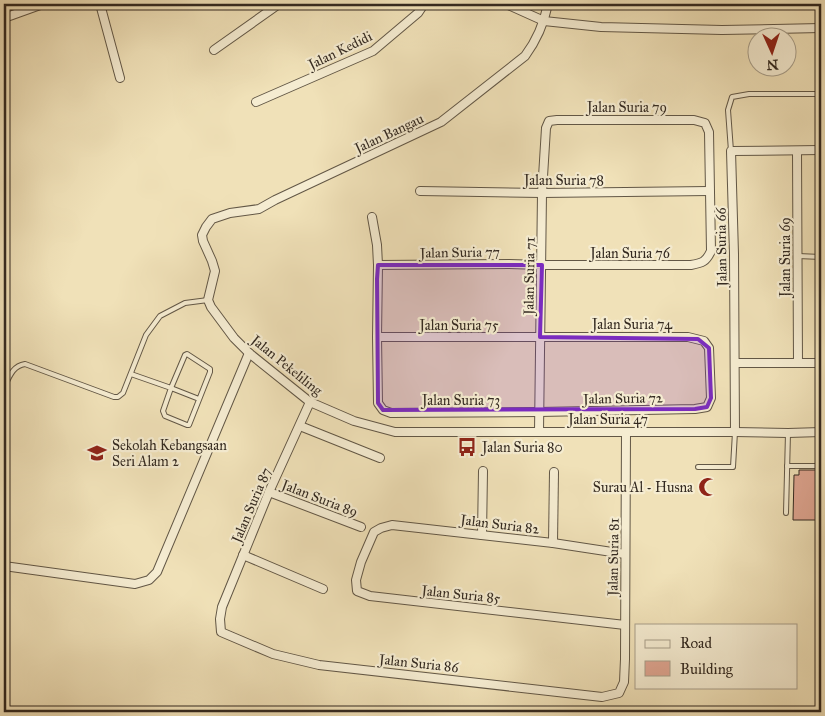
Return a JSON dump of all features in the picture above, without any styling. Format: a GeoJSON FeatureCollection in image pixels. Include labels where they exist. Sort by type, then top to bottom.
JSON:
{"type":"FeatureCollection","features":[{"type":"Feature","properties":{"kind":"street"},"geometry":{"type":"LineString","coordinates":[[4,18],[43,4]]}},
{"type":"Feature","properties":{"kind":"street"},"geometry":{"type":"LineString","coordinates":[[100,4],[120,78]]}},
{"type":"Feature","properties":{"kind":"street"},"geometry":{"type":"LineString","coordinates":[[214,50],[279,4]]}},
{"type":"Feature","properties":{"kind":"street","name":"Jalan Kedidi"},"geometry":{"type":"LineString","coordinates":[[256,102],[373,51],[418,13],[424,4]]}},
{"type":"Feature","properties":{"kind":"street"},"geometry":{"type":"LineString","coordinates":[[506,4],[544,21],[601,28],[722,30],[821,28]]}},
{"type":"Feature","properties":{"kind":"street","name":"Jalan Bangau"},"geometry":{"type":"LineString","coordinates":[[208,300],[215,271],[202,236],[212,219],[230,213],[259,209],[441,122],[525,56],[544,21],[548,4]]}},
{"type":"Feature","properties":{"kind":"street","name":"Jalan Suria 79"},"geometry":{"type":"LineString","coordinates":[[549,122],[557,120],[694,120],[705,123],[708,132],[709,192]]}},
{"type":"Feature","properties":{"kind":"street","name":"Jalan Suria 71"},"geometry":{"type":"LineString","coordinates":[[539,432],[542,193],[546,128],[549,122]]}},
{"type":"Feature","properties":{"kind":"street"},"geometry":{"type":"LineString","coordinates":[[731,151],[821,150]]}},
{"type":"Feature","properties":{"kind":"street","name":"Jalan Suria 66"},"geometry":{"type":"LineString","coordinates":[[731,151],[734,254],[735,432]]}},
{"type":"Feature","properties":{"kind":"street","name":"Jalan Suria 69"},"geometry":{"type":"LineString","coordinates":[[798,151],[798,363]]}},
{"type":"Feature","properties":{"kind":"street","name":"Jalan Suria 78"},"geometry":{"type":"LineString","coordinates":[[420,190],[542,193],[709,192]]}},
{"type":"Feature","properties":{"kind":"street","name":"Jalan Suria 76"},"geometry":{"type":"LineString","coordinates":[[542,265],[691,265],[701,263],[711,251],[709,192]]}},
{"type":"Feature","properties":{"kind":"street"},"geometry":{"type":"LineString","coordinates":[[372,218],[377,245],[378,265],[377,337]]}},
{"type":"Feature","properties":{"kind":"street","name":"Jalan Suria 77"},"geometry":{"type":"LineString","coordinates":[[378,265],[542,265]]}},
{"type":"Feature","properties":{"kind":"street","name":"Jalan Pekeliling"},"geometry":{"type":"LineString","coordinates":[[208,300],[234,338],[248,353],[310,402],[354,421],[395,432]]}},
{"type":"Feature","properties":{"kind":"street","name":"Jalan Suria 75"},"geometry":{"type":"LineString","coordinates":[[377,337],[540,337]]}},
{"type":"Feature","properties":{"kind":"street","name":"Jalan Suria 73"},"geometry":{"type":"LineString","coordinates":[[377,337],[378,403],[383,410],[391,413],[539,412]]}},
{"type":"Feature","properties":{"kind":"street","name":"Jalan Suria 74"},"geometry":{"type":"LineString","coordinates":[[540,337],[688,337],[704,341],[709,348],[710,358],[711,398],[707,407]]}},
{"type":"Feature","properties":{"kind":"street"},"geometry":{"type":"LineString","coordinates":[[4,566],[135,584],[149,580],[157,572],[248,353]]}},
{"type":"Feature","properties":{"kind":"street"},"geometry":{"type":"LineString","coordinates":[[735,363],[821,363]]}},
{"type":"Feature","properties":{"kind":"street","name":"Jalan Suria 87"},"geometry":{"type":"LineString","coordinates":[[220,620],[222,607],[269,492],[310,402]]}},
{"type":"Feature","properties":{"kind":"street","name":"Jalan Suria 72"},"geometry":{"type":"LineString","coordinates":[[539,412],[696,409],[707,407]]}},
{"type":"Feature","properties":{"kind":"street"},"geometry":{"type":"LineString","coordinates":[[300,426],[380,458]]}},
{"type":"Feature","properties":{"kind":"street","name":"Jalan Suria 47"},"geometry":{"type":"LineString","coordinates":[[395,432],[821,432]]}},
{"type":"Feature","properties":{"kind":"street","name":"Jalan Suria 81"},"geometry":{"type":"LineString","coordinates":[[624,682],[626,432]]}},
{"type":"Feature","properties":{"kind":"street"},"geometry":{"type":"LineString","coordinates":[[482,535],[483,471]]}},
{"type":"Feature","properties":{"kind":"street"},"geometry":{"type":"LineString","coordinates":[[553,543],[554,472]]}},
{"type":"Feature","properties":{"kind":"street","name":"Jalan Suria 89"},"geometry":{"type":"LineString","coordinates":[[269,492],[362,527]]}},
{"type":"Feature","properties":{"kind":"street","name":"Jalan Suria 82"},"geometry":{"type":"LineString","coordinates":[[374,532],[392,525],[553,543],[626,554]]}},
{"type":"Feature","properties":{"kind":"street","name":"Jalan Suria 85"},"geometry":{"type":"LineString","coordinates":[[374,532],[361,562],[356,580],[357,591],[370,596],[625,625]]}},
{"type":"Feature","properties":{"kind":"street"},"geometry":{"type":"LineString","coordinates":[[243,555],[324,589]]}},
{"type":"Feature","properties":{"kind":"street","name":"Jalan Suria 86"},"geometry":{"type":"LineString","coordinates":[[220,620],[221,632],[273,654],[319,665],[602,697],[619,693],[624,682]]}},
{"type":"Feature","properties":{"kind":"lane"},"geometry":{"type":"LineString","coordinates":[[731,151],[728,110],[732,97],[749,94],[821,94]]}},
{"type":"Feature","properties":{"kind":"lane"},"geometry":{"type":"LineString","coordinates":[[798,256],[821,256]]}},
{"type":"Feature","properties":{"kind":"lane"},"geometry":{"type":"LineString","coordinates":[[4,388],[15,368],[25,364],[118,397],[123,393],[146,335],[160,316],[185,303],[208,300]]}},
{"type":"Feature","properties":{"kind":"lane"},"geometry":{"type":"LineString","coordinates":[[187,354],[210,369],[187,426],[163,414],[171,388],[187,354]]}},
{"type":"Feature","properties":{"kind":"lane"},"geometry":{"type":"LineString","coordinates":[[131,374],[199,399]]}},
{"type":"Feature","properties":{"kind":"lane"},"geometry":{"type":"LineString","coordinates":[[698,467],[733,467],[735,432]]}},
{"type":"Feature","properties":{"kind":"lane"},"geometry":{"type":"LineString","coordinates":[[786,513],[788,433]]}},
{"type":"Feature","properties":{"kind":"lane"},"geometry":{"type":"LineString","coordinates":[[787,466],[821,466]]}},
{"type":"Feature","properties":{"kind":"highlighted area"},"geometry":{"type":"Polygon","coordinates":[[[378,265],[542,265],[540,337],[698,339],[709,348],[711,398],[707,407],[695,409],[383,410],[378,403],[378,265]]]}},
{"type":"Feature","properties":{"kind":"building"},"geometry":{"type":"Polygon","coordinates":[[[799,470],[821,470],[821,520],[793,520],[794,475],[799,475],[799,470]]]}},
{"type":"Feature","properties":{"kind":"place","name":"Jalan Suria 80"},"geometry":{"type":"Point","coordinates":[467,447]}},
{"type":"Feature","properties":{"kind":"place","name":"Sekolah Kebangsaan Seri Alam 2"},"geometry":{"type":"Point","coordinates":[97,453]}},
{"type":"Feature","properties":{"kind":"place","name":"Surau Al - Husna"},"geometry":{"type":"Point","coordinates":[708,487]}}]}
